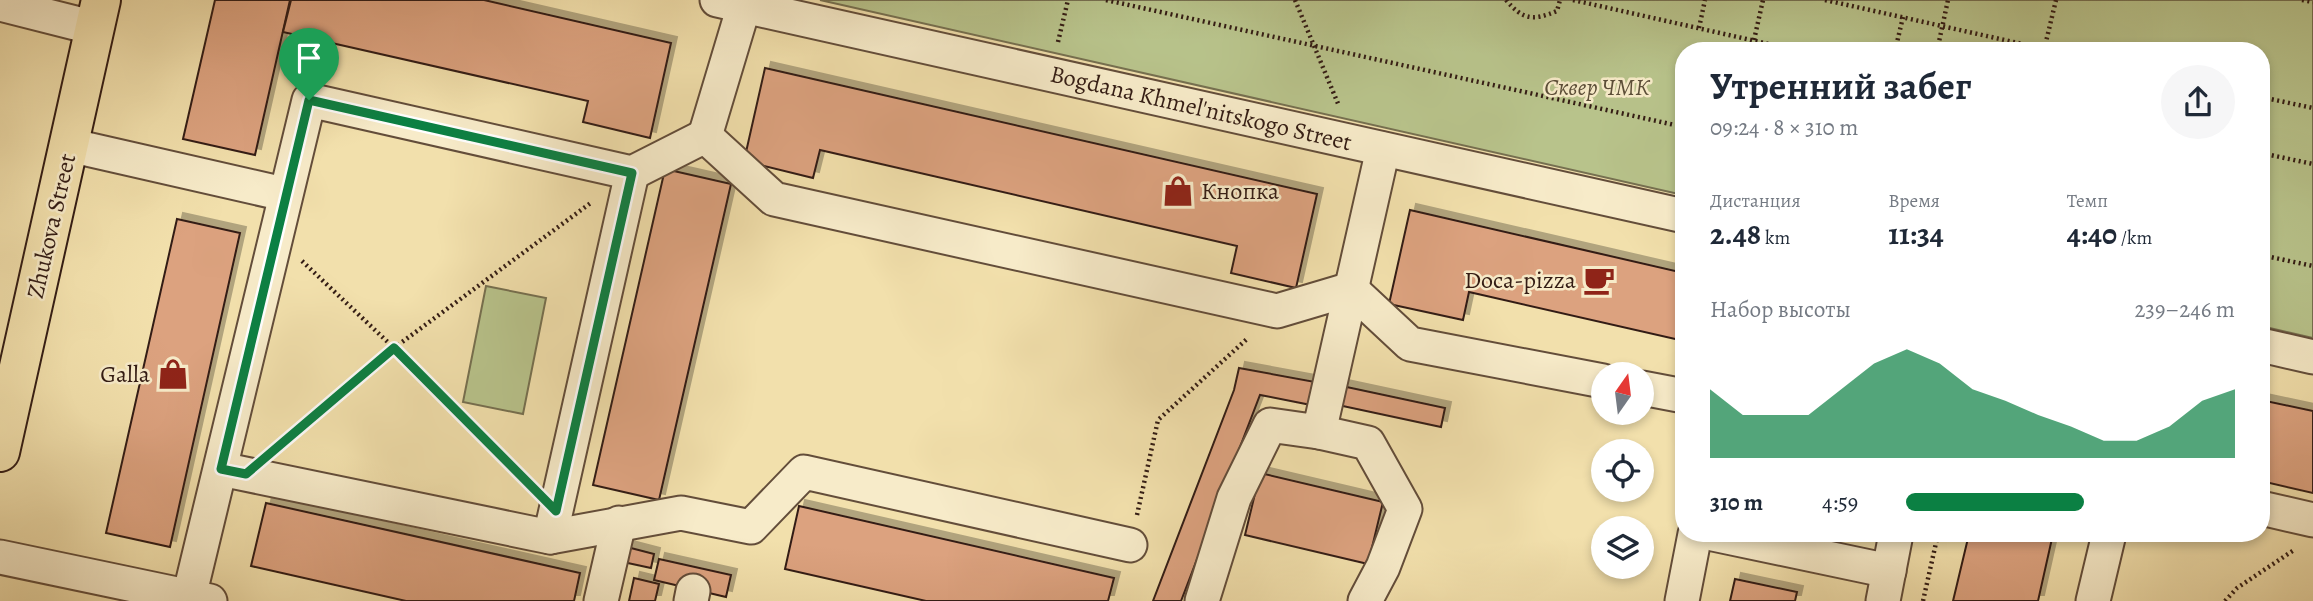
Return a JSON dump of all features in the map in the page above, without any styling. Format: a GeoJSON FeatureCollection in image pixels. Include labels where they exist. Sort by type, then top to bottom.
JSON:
{"type":"FeatureCollection","features":[{"type":"Feature","properties":{"kind":"main road","name":"Zhukova Street"},"geometry":{"type":"LineString","coordinates":[[0,452],[98,14]]}},
{"type":"Feature","properties":{"kind":"street"},"geometry":{"type":"LineString","coordinates":[[705,136],[731,3]]}},
{"type":"Feature","properties":{"kind":"street","name":"Bogdana Khmel'nitskogo Street"},"geometry":{"type":"LineString","coordinates":[[731,3],[1675,214]]}},
{"type":"Feature","properties":{"kind":"street"},"geometry":{"type":"LineString","coordinates":[[0,4],[98,14]]}},
{"type":"Feature","properties":{"kind":"street"},"geometry":{"type":"LineString","coordinates":[[0,557],[199,599],[234,471],[284,194],[309,100],[632,173],[705,136]]}},
{"type":"Feature","properties":{"kind":"street"},"geometry":{"type":"LineString","coordinates":[[705,136],[774,199],[1277,311],[1351,289]]}},
{"type":"Feature","properties":{"kind":"street"},"geometry":{"type":"LineString","coordinates":[[69,145],[284,194]]}},
{"type":"Feature","properties":{"kind":"street"},"geometry":{"type":"LineString","coordinates":[[1319,432],[1383,149]]}},
{"type":"Feature","properties":{"kind":"street"},"geometry":{"type":"LineString","coordinates":[[553,524],[632,173]]}},
{"type":"Feature","properties":{"kind":"street"},"geometry":{"type":"LineString","coordinates":[[1351,289],[1410,344],[1591,379]]}},
{"type":"Feature","properties":{"kind":"street"},"geometry":{"type":"LineString","coordinates":[[2270,347],[2313,357]]}},
{"type":"Feature","properties":{"kind":"street"},"geometry":{"type":"LineString","coordinates":[[1654,390],[1675,394]]}},
{"type":"Feature","properties":{"kind":"street"},"geometry":{"type":"LineString","coordinates":[[1202,601],[1234,498],[1270,425],[1368,443],[1405,509],[1383,567],[1365,601]]}},
{"type":"Feature","properties":{"kind":"street"},"geometry":{"type":"LineString","coordinates":[[234,471],[553,524],[619,523],[681,513],[751,527],[804,472],[1130,545]]}},
{"type":"Feature","properties":{"kind":"street"},"geometry":{"type":"LineString","coordinates":[[2270,513],[2308,533]]}},
{"type":"Feature","properties":{"kind":"street"},"geometry":{"type":"LineString","coordinates":[[601,601],[619,523]]}},
{"type":"Feature","properties":{"kind":"street"},"geometry":{"type":"LineString","coordinates":[[1682,601],[1693,542]]}},
{"type":"Feature","properties":{"kind":"street"},"geometry":{"type":"LineString","coordinates":[[1740,542],[1886,586],[1894,542]]}},
{"type":"Feature","properties":{"kind":"street"},"geometry":{"type":"LineString","coordinates":[[2093,601],[2107,542]]}},
{"type":"Feature","properties":{"kind":"path"},"geometry":{"type":"LineString","coordinates":[[1106,0],[1675,125]]}},
{"type":"Feature","properties":{"kind":"path"},"geometry":{"type":"LineString","coordinates":[[1295,0],[1345,119]]}},
{"type":"Feature","properties":{"kind":"path"},"geometry":{"type":"LineString","coordinates":[[1506,0],[1520,16],[1537,19],[1557,11],[1560,0]]}},
{"type":"Feature","properties":{"kind":"path"},"geometry":{"type":"LineString","coordinates":[[1573,0],[1762,42]]}},
{"type":"Feature","properties":{"kind":"path"},"geometry":{"type":"LineString","coordinates":[[1699,28],[1705,0]]}},
{"type":"Feature","properties":{"kind":"path"},"geometry":{"type":"LineString","coordinates":[[1754,40],[1763,0]]}},
{"type":"Feature","properties":{"kind":"path"},"geometry":{"type":"LineString","coordinates":[[1825,0],[2010,42]]}},
{"type":"Feature","properties":{"kind":"path"},"geometry":{"type":"LineString","coordinates":[[1939,42],[1948,0]]}},
{"type":"Feature","properties":{"kind":"path"},"geometry":{"type":"LineString","coordinates":[[2046,42],[2056,0]]}},
{"type":"Feature","properties":{"kind":"path"},"geometry":{"type":"LineString","coordinates":[[2302,0],[2313,2]]}},
{"type":"Feature","properties":{"kind":"path"},"geometry":{"type":"LineString","coordinates":[[1897,42],[1903,17]]}},
{"type":"Feature","properties":{"kind":"path"},"geometry":{"type":"LineString","coordinates":[[2270,99],[2313,108]]}},
{"type":"Feature","properties":{"kind":"path"},"geometry":{"type":"LineString","coordinates":[[2270,155],[2313,164]]}},
{"type":"Feature","properties":{"kind":"path"},"geometry":{"type":"LineString","coordinates":[[234,471],[394,348],[632,173]]}},
{"type":"Feature","properties":{"kind":"path"},"geometry":{"type":"LineString","coordinates":[[276,237],[394,348],[553,524]]}},
{"type":"Feature","properties":{"kind":"path"},"geometry":{"type":"LineString","coordinates":[[2270,257],[2313,266]]}},
{"type":"Feature","properties":{"kind":"path"},"geometry":{"type":"LineString","coordinates":[[1130,545],[1158,420],[1277,311]]}},
{"type":"Feature","properties":{"kind":"path"},"geometry":{"type":"LineString","coordinates":[[2225,601],[2308,533]]}},
{"type":"Feature","properties":{"kind":"path"},"geometry":{"type":"LineString","coordinates":[[1923,601],[1936,542]]}},
{"type":"Feature","properties":{"kind":"green space","name":"Сквер ЧМК"},"geometry":{"type":"Polygon","coordinates":[[[820,0],[2313,0],[2313,338],[2270,328],[2270,42],[1675,42],[1675,193],[820,0]]]}},
{"type":"Feature","properties":{"kind":"green space"},"geometry":{"type":"Polygon","coordinates":[[[486,286],[546,298],[523,414],[463,402],[486,286]]]}},
{"type":"Feature","properties":{"kind":"building"},"geometry":{"type":"Polygon","coordinates":[[[215,0],[290,0],[255,155],[183,139],[215,0]]]}},
{"type":"Feature","properties":{"kind":"building"},"geometry":{"type":"Polygon","coordinates":[[[291,0],[484,0],[671,43],[650,138],[583,122],[588,101],[283,32],[291,0]]]}},
{"type":"Feature","properties":{"kind":"building"},"geometry":{"type":"Polygon","coordinates":[[[765,68],[1317,194],[1296,288],[1231,273],[1237,246],[820,150],[813,178],[744,161],[765,68]]]}},
{"type":"Feature","properties":{"kind":"building"},"geometry":{"type":"Polygon","coordinates":[[[665,169],[731,184],[659,500],[593,485],[665,169]]]}},
{"type":"Feature","properties":{"kind":"building"},"geometry":{"type":"Polygon","coordinates":[[[1410,210],[1675,271],[1675,339],[1469,292],[1463,320],[1389,304],[1410,210]]]}},
{"type":"Feature","properties":{"kind":"building"},"geometry":{"type":"Polygon","coordinates":[[[177,219],[240,233],[170,547],[106,533],[177,219]]]}},
{"type":"Feature","properties":{"kind":"building"},"geometry":{"type":"Polygon","coordinates":[[[1239,368],[1315,382],[1311,405],[1260,395],[1181,601],[1153,601],[1234,390],[1239,368]]]}},
{"type":"Feature","properties":{"kind":"building"},"geometry":{"type":"Polygon","coordinates":[[[1342,386],[1445,408],[1441,427],[1338,405],[1342,386]]]}},
{"type":"Feature","properties":{"kind":"building"},"geometry":{"type":"Polygon","coordinates":[[[2270,402],[2313,411],[2313,493],[2270,483],[2270,402]]]}},
{"type":"Feature","properties":{"kind":"building"},"geometry":{"type":"Polygon","coordinates":[[[1260,473],[1383,502],[1368,564],[1245,535],[1260,473]]]}},
{"type":"Feature","properties":{"kind":"building"},"geometry":{"type":"Polygon","coordinates":[[[266,503],[580,573],[574,601],[406,601],[251,566],[266,503]]]}},
{"type":"Feature","properties":{"kind":"building"},"geometry":{"type":"Polygon","coordinates":[[[799,506],[1114,578],[1108,601],[926,601],[785,569],[799,506]]]}},
{"type":"Feature","properties":{"kind":"building"},"geometry":{"type":"Polygon","coordinates":[[[1967,542],[2051,542],[2038,601],[1953,601],[1967,542]]]}},
{"type":"Feature","properties":{"kind":"building"},"geometry":{"type":"Polygon","coordinates":[[[627,547],[654,554],[651,568],[623,562],[627,547]]]}},
{"type":"Feature","properties":{"kind":"building"},"geometry":{"type":"Polygon","coordinates":[[[659,559],[731,575],[726,597],[654,580],[659,559]]]}},
{"type":"Feature","properties":{"kind":"building"},"geometry":{"type":"Polygon","coordinates":[[[634,578],[659,584],[655,601],[629,601],[634,578]]]}},
{"type":"Feature","properties":{"kind":"building"},"geometry":{"type":"Polygon","coordinates":[[[1735,579],[1797,592],[1795,601],[1730,601],[1735,579]]]}},
{"type":"Feature","properties":{"kind":"place","name":"Кнопка"},"geometry":{"type":"Point","coordinates":[1178,191]}},
{"type":"Feature","properties":{"kind":"place","name":"Doca-pizza"},"geometry":{"type":"Point","coordinates":[1599,280]}},
{"type":"Feature","properties":{"kind":"place","name":"Galla"},"geometry":{"type":"Point","coordinates":[173,374]}},
{"type":"Feature","properties":{"kind":"route"},"geometry":{"type":"LineString","coordinates":[[309,100],[632,173],[556,511],[394,348],[246,474],[221,469],[284,194],[309,100]]}}]}
